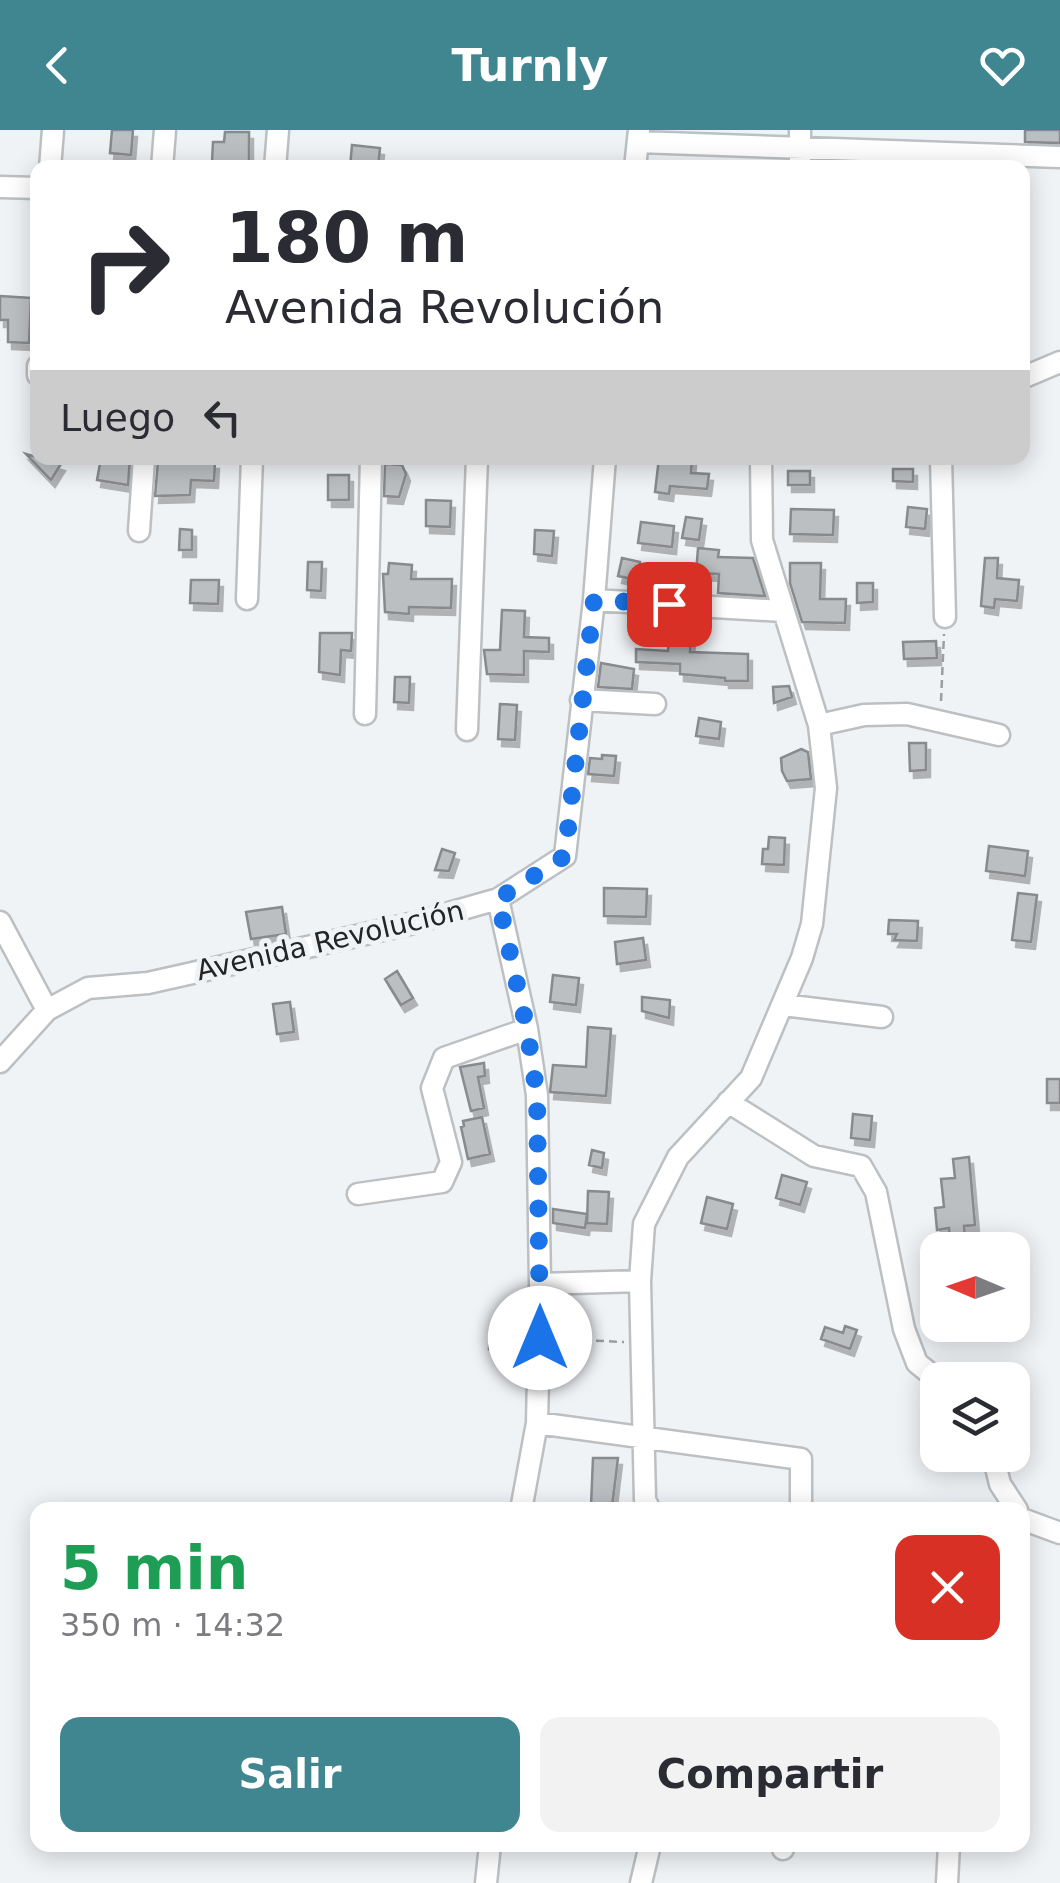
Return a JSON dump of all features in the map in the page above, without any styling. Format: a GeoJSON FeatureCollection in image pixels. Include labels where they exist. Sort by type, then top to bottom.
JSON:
{"type":"FeatureCollection","features":[{"type":"Feature","properties":{"kind":"street"},"geometry":{"type":"LineString","coordinates":[[51,160],[53,130]]}},
{"type":"Feature","properties":{"kind":"street"},"geometry":{"type":"LineString","coordinates":[[162,160],[164,130]]}},
{"type":"Feature","properties":{"kind":"street"},"geometry":{"type":"LineString","coordinates":[[276,160],[278,130]]}},
{"type":"Feature","properties":{"kind":"street"},"geometry":{"type":"LineString","coordinates":[[639,136],[800,149],[1060,157]]}},
{"type":"Feature","properties":{"kind":"street"},"geometry":{"type":"LineString","coordinates":[[0,187],[30,188]]}},
{"type":"Feature","properties":{"kind":"street"},"geometry":{"type":"LineString","coordinates":[[1030,375],[1060,362]]}},
{"type":"Feature","properties":{"kind":"street"},"geometry":{"type":"LineString","coordinates":[[139,531],[144,465]]}},
{"type":"Feature","properties":{"kind":"street"},"geometry":{"type":"LineString","coordinates":[[247,600],[252,465]]}},
{"type":"Feature","properties":{"kind":"street"},"geometry":{"type":"LineString","coordinates":[[366,714],[371,465]]}},
{"type":"Feature","properties":{"kind":"street"},"geometry":{"type":"LineString","coordinates":[[467,730],[476,465]]}},
{"type":"Feature","properties":{"kind":"street","name":"Avenida Revolución"},"geometry":{"type":"LineString","coordinates":[[47,1010],[88,988],[148,983],[414,923],[498,899],[565,856],[594,600],[604,465]]}},
{"type":"Feature","properties":{"kind":"street"},"geometry":{"type":"LineString","coordinates":[[645,1502],[640,1281],[644,1224],[678,1157],[751,1078],[802,958],[812,924],[826,788],[818,725],[762,540],[761,465]]}},
{"type":"Feature","properties":{"kind":"street"},"geometry":{"type":"LineString","coordinates":[[941,465],[945,618]]}},
{"type":"Feature","properties":{"kind":"street"},"geometry":{"type":"LineString","coordinates":[[594,600],[782,611]]}},
{"type":"Feature","properties":{"kind":"street"},"geometry":{"type":"LineString","coordinates":[[581,700],[655,704]]}},
{"type":"Feature","properties":{"kind":"street"},"geometry":{"type":"LineString","coordinates":[[818,725],[864,714],[907,714],[999,735]]}},
{"type":"Feature","properties":{"kind":"street"},"geometry":{"type":"LineString","coordinates":[[498,899],[527,1029],[537,1095],[537,1422],[522,1502]]}},
{"type":"Feature","properties":{"kind":"street"},"geometry":{"type":"LineString","coordinates":[[0,922],[47,1010],[0,1062]]}},
{"type":"Feature","properties":{"kind":"street"},"geometry":{"type":"LineString","coordinates":[[783,1005],[882,1017]]}},
{"type":"Feature","properties":{"kind":"street"},"geometry":{"type":"LineString","coordinates":[[358,1194],[442,1182],[452,1162],[432,1088],[444,1058],[527,1029]]}},
{"type":"Feature","properties":{"kind":"street"},"geometry":{"type":"LineString","coordinates":[[728,1102],[814,1156],[861,1166],[876,1192],[904,1329],[920,1365]]}},
{"type":"Feature","properties":{"kind":"street"},"geometry":{"type":"LineString","coordinates":[[540,1284],[640,1281]]}},
{"type":"Feature","properties":{"kind":"street"},"geometry":{"type":"LineString","coordinates":[[537,1422],[800,1459],[801,1502]]}},
{"type":"Feature","properties":{"kind":"street"},"geometry":{"type":"LineString","coordinates":[[998,1472],[1011,1502]]}},
{"type":"Feature","properties":{"kind":"street"},"geometry":{"type":"LineString","coordinates":[[1030,1522],[1060,1533]]}},
{"type":"Feature","properties":{"kind":"street"},"geometry":{"type":"LineString","coordinates":[[486,1883],[489,1852]]}},
{"type":"Feature","properties":{"kind":"street"},"geometry":{"type":"LineString","coordinates":[[640,1883],[648,1852]]}},
{"type":"Feature","properties":{"kind":"street"},"geometry":{"type":"LineString","coordinates":[[947,1883],[949,1852]]}},
{"type":"Feature","properties":{"kind":"path"},"geometry":{"type":"LineString","coordinates":[[940,721],[945,618]]}},
{"type":"Feature","properties":{"kind":"path"},"geometry":{"type":"LineString","coordinates":[[540,1338],[642,1342]]}},
{"type":"Feature","properties":{"kind":"building"},"geometry":{"type":"Polygon","coordinates":[[[112,130],[133,130],[131,155],[110,153],[112,130]]]}},
{"type":"Feature","properties":{"kind":"building"},"geometry":{"type":"Polygon","coordinates":[[[1025,130],[1060,130],[1060,143],[1025,142],[1025,130]]]}},
{"type":"Feature","properties":{"kind":"building"},"geometry":{"type":"Polygon","coordinates":[[[225,132],[249,132],[249,160],[212,160],[213,142],[224,142],[225,132]]]}},
{"type":"Feature","properties":{"kind":"building"},"geometry":{"type":"Polygon","coordinates":[[[352,145],[380,148],[379,160],[351,160],[352,145]]]}},
{"type":"Feature","properties":{"kind":"building"},"geometry":{"type":"Polygon","coordinates":[[[0,296],[30,298],[29,343],[8,342],[8,320],[0,320],[0,296]]]}},
{"type":"Feature","properties":{"kind":"building"},"geometry":{"type":"Polygon","coordinates":[[[37,465],[60,465],[51,480],[37,465]]]}},
{"type":"Feature","properties":{"kind":"building"},"geometry":{"type":"Polygon","coordinates":[[[100,465],[129,465],[128,485],[97,480],[100,465]]]}},
{"type":"Feature","properties":{"kind":"building"},"geometry":{"type":"Polygon","coordinates":[[[158,465],[215,465],[214,481],[191,480],[190,495],[155,496],[158,465]]]}},
{"type":"Feature","properties":{"kind":"building"},"geometry":{"type":"Polygon","coordinates":[[[385,465],[402,465],[406,474],[399,497],[384,496],[385,465]]]}},
{"type":"Feature","properties":{"kind":"building"},"geometry":{"type":"Polygon","coordinates":[[[658,465],[692,465],[691,473],[709,474],[707,489],[670,486],[669,494],[655,492],[658,465]]]}},
{"type":"Feature","properties":{"kind":"building"},"geometry":{"type":"Polygon","coordinates":[[[893,469],[913,469],[913,482],[893,481],[893,469]]]}},
{"type":"Feature","properties":{"kind":"building"},"geometry":{"type":"Polygon","coordinates":[[[788,471],[810,471],[810,485],[788,485],[788,471]]]}},
{"type":"Feature","properties":{"kind":"building"},"geometry":{"type":"Polygon","coordinates":[[[328,475],[349,475],[349,500],[328,500],[328,475]]]}},
{"type":"Feature","properties":{"kind":"building"},"geometry":{"type":"Polygon","coordinates":[[[426,500],[451,501],[450,527],[426,526],[426,500]]]}},
{"type":"Feature","properties":{"kind":"building"},"geometry":{"type":"Polygon","coordinates":[[[908,507],[927,509],[925,529],[906,527],[908,507]]]}},
{"type":"Feature","properties":{"kind":"building"},"geometry":{"type":"Polygon","coordinates":[[[791,509],[834,510],[833,535],[790,534],[791,509]]]}},
{"type":"Feature","properties":{"kind":"building"},"geometry":{"type":"Polygon","coordinates":[[[686,517],[702,519],[699,540],[682,538],[686,517]]]}},
{"type":"Feature","properties":{"kind":"building"},"geometry":{"type":"Polygon","coordinates":[[[641,522],[674,526],[672,547],[638,543],[641,522]]]}},
{"type":"Feature","properties":{"kind":"building"},"geometry":{"type":"Polygon","coordinates":[[[180,529],[192,530],[192,550],[179,550],[180,529]]]}},
{"type":"Feature","properties":{"kind":"building"},"geometry":{"type":"Polygon","coordinates":[[[535,530],[554,531],[552,556],[534,554],[535,530]]]}},
{"type":"Feature","properties":{"kind":"building"},"geometry":{"type":"Polygon","coordinates":[[[698,548],[719,550],[718,557],[753,558],[765,596],[718,593],[719,574],[696,573],[698,548]]]}},
{"type":"Feature","properties":{"kind":"building"},"geometry":{"type":"Polygon","coordinates":[[[622,558],[640,562],[637,580],[618,576],[622,558]]]}},
{"type":"Feature","properties":{"kind":"building"},"geometry":{"type":"Polygon","coordinates":[[[985,558],[998,558],[997,578],[1019,580],[1017,601],[995,599],[994,608],[981,606],[985,558]]]}},
{"type":"Feature","properties":{"kind":"building"},"geometry":{"type":"Polygon","coordinates":[[[308,562],[322,562],[321,591],[307,590],[308,562]]]}},
{"type":"Feature","properties":{"kind":"building"},"geometry":{"type":"Polygon","coordinates":[[[389,563],[412,565],[411,579],[452,579],[451,608],[409,607],[409,614],[385,612],[383,574],[388,574],[389,563]]]}},
{"type":"Feature","properties":{"kind":"building"},"geometry":{"type":"Polygon","coordinates":[[[790,563],[821,563],[820,599],[846,599],[845,623],[802,622],[790,583],[790,563]]]}},
{"type":"Feature","properties":{"kind":"building"},"geometry":{"type":"Polygon","coordinates":[[[191,580],[219,580],[218,604],[190,603],[191,580]]]}},
{"type":"Feature","properties":{"kind":"building"},"geometry":{"type":"Polygon","coordinates":[[[857,583],[873,583],[873,602],[857,603],[857,583]]]}},
{"type":"Feature","properties":{"kind":"building"},"geometry":{"type":"Polygon","coordinates":[[[502,610],[525,611],[524,637],[549,638],[549,652],[524,651],[524,675],[487,674],[484,650],[500,650],[502,610]]]}},
{"type":"Feature","properties":{"kind":"building"},"geometry":{"type":"Polygon","coordinates":[[[670,618],[692,620],[690,652],[748,654],[748,681],[680,674],[680,664],[636,662],[636,649],[668,651],[670,618]]]}},
{"type":"Feature","properties":{"kind":"building"},"geometry":{"type":"Polygon","coordinates":[[[320,633],[352,633],[351,651],[341,650],[340,675],[319,672],[320,633]]]}},
{"type":"Feature","properties":{"kind":"building"},"geometry":{"type":"Polygon","coordinates":[[[936,641],[937,658],[904,659],[903,642],[936,641]]]}},
{"type":"Feature","properties":{"kind":"building"},"geometry":{"type":"Polygon","coordinates":[[[601,663],[634,669],[632,689],[598,687],[601,663]]]}},
{"type":"Feature","properties":{"kind":"building"},"geometry":{"type":"Polygon","coordinates":[[[395,677],[410,677],[409,703],[394,702],[395,677]]]}},
{"type":"Feature","properties":{"kind":"building"},"geometry":{"type":"Polygon","coordinates":[[[789,686],[792,697],[774,703],[773,687],[789,686]]]}},
{"type":"Feature","properties":{"kind":"building"},"geometry":{"type":"Polygon","coordinates":[[[500,704],[517,705],[515,740],[498,739],[500,704]]]}},
{"type":"Feature","properties":{"kind":"building"},"geometry":{"type":"Polygon","coordinates":[[[699,718],[721,722],[719,739],[696,736],[699,718]]]}},
{"type":"Feature","properties":{"kind":"building"},"geometry":{"type":"Polygon","coordinates":[[[909,743],[926,743],[926,770],[910,771],[909,743]]]}},
{"type":"Feature","properties":{"kind":"building"},"geometry":{"type":"Polygon","coordinates":[[[801,749],[808,752],[811,779],[787,781],[781,758],[801,749]]]}},
{"type":"Feature","properties":{"kind":"building"},"geometry":{"type":"Polygon","coordinates":[[[602,755],[616,756],[614,776],[588,774],[590,758],[602,759],[602,755]]]}},
{"type":"Feature","properties":{"kind":"building"},"geometry":{"type":"Polygon","coordinates":[[[769,837],[785,838],[784,865],[762,864],[769,837]]]}},
{"type":"Feature","properties":{"kind":"building"},"geometry":{"type":"Polygon","coordinates":[[[989,846],[1028,851],[1025,876],[986,871],[989,846]]]}},
{"type":"Feature","properties":{"kind":"building"},"geometry":{"type":"Polygon","coordinates":[[[442,849],[455,853],[449,871],[435,870],[442,849]]]}},
{"type":"Feature","properties":{"kind":"building"},"geometry":{"type":"Polygon","coordinates":[[[604,888],[647,889],[646,917],[604,916],[604,888]]]}},
{"type":"Feature","properties":{"kind":"building"},"geometry":{"type":"Polygon","coordinates":[[[1018,893],[1037,895],[1031,942],[1012,940],[1018,893]]]}},
{"type":"Feature","properties":{"kind":"building"},"geometry":{"type":"Polygon","coordinates":[[[282,907],[286,934],[251,939],[246,912],[282,907]]]}},
{"type":"Feature","properties":{"kind":"building"},"geometry":{"type":"Polygon","coordinates":[[[889,920],[918,921],[917,941],[894,940],[897,934],[888,934],[889,920]]]}},
{"type":"Feature","properties":{"kind":"building"},"geometry":{"type":"Polygon","coordinates":[[[643,938],[646,960],[617,964],[615,942],[643,938]]]}},
{"type":"Feature","properties":{"kind":"building"},"geometry":{"type":"Polygon","coordinates":[[[397,971],[413,998],[401,1005],[385,979],[397,971]]]}},
{"type":"Feature","properties":{"kind":"building"},"geometry":{"type":"Polygon","coordinates":[[[553,975],[579,978],[576,1005],[550,1002],[553,975]]]}},
{"type":"Feature","properties":{"kind":"building"},"geometry":{"type":"Polygon","coordinates":[[[642,997],[670,1000],[669,1018],[642,1011],[642,997]]]}},
{"type":"Feature","properties":{"kind":"building"},"geometry":{"type":"Polygon","coordinates":[[[290,1002],[294,1032],[277,1034],[273,1004],[290,1002]]]}},
{"type":"Feature","properties":{"kind":"building"},"geometry":{"type":"Polygon","coordinates":[[[588,1027],[611,1029],[606,1096],[550,1092],[553,1065],[586,1067],[588,1027]]]}},
{"type":"Feature","properties":{"kind":"building"},"geometry":{"type":"Polygon","coordinates":[[[484,1063],[485,1076],[478,1077],[484,1108],[471,1111],[460,1067],[484,1063]]]}},
{"type":"Feature","properties":{"kind":"building"},"geometry":{"type":"Polygon","coordinates":[[[1047,1079],[1060,1079],[1060,1103],[1047,1103],[1047,1079]]]}},
{"type":"Feature","properties":{"kind":"building"},"geometry":{"type":"Polygon","coordinates":[[[853,1114],[872,1116],[870,1140],[851,1138],[853,1114]]]}},
{"type":"Feature","properties":{"kind":"building"},"geometry":{"type":"Polygon","coordinates":[[[482,1117],[490,1154],[468,1159],[463,1121],[482,1117]]]}},
{"type":"Feature","properties":{"kind":"building"},"geometry":{"type":"Polygon","coordinates":[[[592,1150],[604,1153],[602,1168],[589,1165],[592,1150]]]}},
{"type":"Feature","properties":{"kind":"building"},"geometry":{"type":"Polygon","coordinates":[[[969,1157],[975,1225],[964,1226],[964,1232],[937,1230],[935,1208],[944,1207],[941,1179],[955,1178],[953,1159],[969,1157]]]}},
{"type":"Feature","properties":{"kind":"building"},"geometry":{"type":"Polygon","coordinates":[[[782,1175],[807,1182],[800,1205],[776,1198],[782,1175]]]}},
{"type":"Feature","properties":{"kind":"building"},"geometry":{"type":"Polygon","coordinates":[[[588,1191],[609,1192],[607,1224],[587,1223],[588,1191]]]}},
{"type":"Feature","properties":{"kind":"building"},"geometry":{"type":"Polygon","coordinates":[[[707,1197],[733,1204],[727,1229],[701,1223],[707,1197]]]}},
{"type":"Feature","properties":{"kind":"building"},"geometry":{"type":"Polygon","coordinates":[[[553,1209],[587,1214],[585,1228],[553,1223],[553,1209]]]}},
{"type":"Feature","properties":{"kind":"building"},"geometry":{"type":"Polygon","coordinates":[[[845,1326],[857,1330],[850,1349],[821,1339],[825,1327],[843,1333],[845,1326]]]}},
{"type":"Feature","properties":{"kind":"building"},"geometry":{"type":"Polygon","coordinates":[[[490,1329],[525,1331],[525,1350],[489,1349],[490,1329]]]}},
{"type":"Feature","properties":{"kind":"building"},"geometry":{"type":"Polygon","coordinates":[[[593,1458],[618,1458],[613,1502],[591,1502],[593,1458]]]}},
{"type":"Feature","properties":{"kind":"route"},"geometry":{"type":"LineString","coordinates":[[540,1338],[537,1095],[527,1029],[498,899],[565,856],[594,600],[669,604]]}}]}
